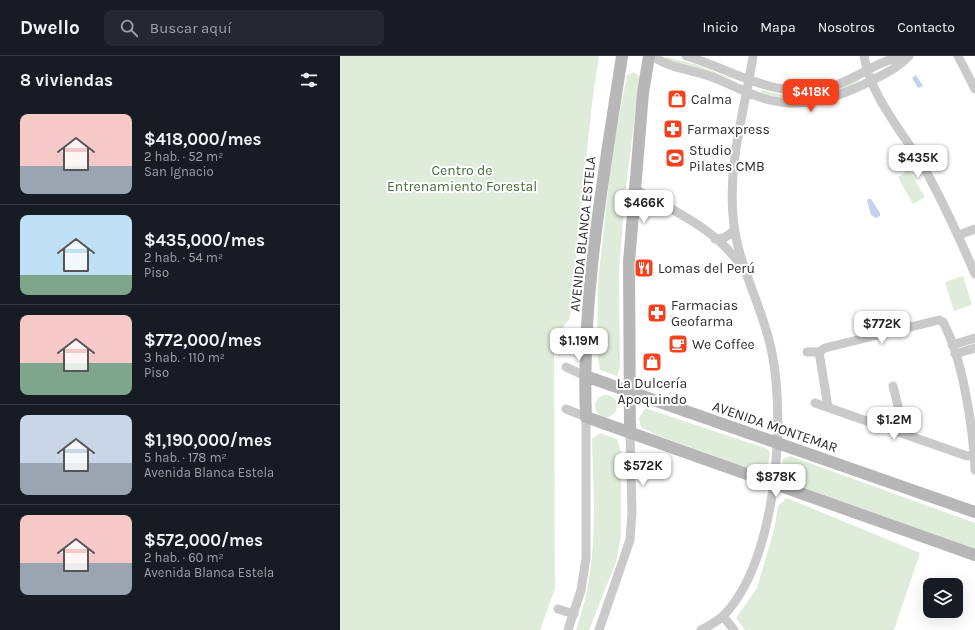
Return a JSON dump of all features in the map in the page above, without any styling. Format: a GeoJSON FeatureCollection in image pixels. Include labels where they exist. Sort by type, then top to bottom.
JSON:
{"type":"FeatureCollection","features":[{"type":"Feature","properties":{"kind":"main road","name":"AVENIDA BLANCA ESTELA"},"geometry":{"type":"LineString","coordinates":[[586,417],[584,376],[590,294],[602,182],[622,56]]}},
{"type":"Feature","properties":{"kind":"main road"},"geometry":{"type":"LineString","coordinates":[[630,433],[629,262],[643,93],[649,56]]}},
{"type":"Feature","properties":{"kind":"main road","name":"AVENIDA MONTEMAR"},"geometry":{"type":"LineString","coordinates":[[584,376],[975,512]]}},
{"type":"Feature","properties":{"kind":"main road"},"geometry":{"type":"LineString","coordinates":[[586,417],[975,556]]}},
{"type":"Feature","properties":{"kind":"street"},"geometry":{"type":"LineString","coordinates":[[653,56],[660,63],[696,72],[768,100],[808,102],[840,96],[892,71],[909,56]]}},
{"type":"Feature","properties":{"kind":"street"},"geometry":{"type":"LineString","coordinates":[[686,56],[709,62],[749,79],[779,89],[809,91],[840,84],[887,60],[909,56]]}},
{"type":"Feature","properties":{"kind":"street"},"geometry":{"type":"LineString","coordinates":[[701,630],[724,616],[740,594],[753,570],[761,544],[773,484],[778,444],[778,394],[772,353],[762,312],[746,273],[734,231],[732,199],[733,166],[753,56]]}},
{"type":"Feature","properties":{"kind":"street"},"geometry":{"type":"LineString","coordinates":[[864,56],[867,69],[875,89],[950,214],[975,274]]}},
{"type":"Feature","properties":{"kind":"street"},"geometry":{"type":"LineString","coordinates":[[958,56],[975,89]]}},
{"type":"Feature","properties":{"kind":"street"},"geometry":{"type":"LineString","coordinates":[[635,189],[688,218],[732,254],[746,273]]}},
{"type":"Feature","properties":{"kind":"street"},"geometry":{"type":"LineString","coordinates":[[959,235],[975,229]]}},
{"type":"Feature","properties":{"kind":"street"},"geometry":{"type":"LineString","coordinates":[[715,239],[724,238],[734,231]]}},
{"type":"Feature","properties":{"kind":"street"},"geometry":{"type":"LineString","coordinates":[[807,352],[819,352],[825,348],[939,320],[944,323],[955,354],[970,417],[975,470]]}},
{"type":"Feature","properties":{"kind":"street"},"geometry":{"type":"LineString","coordinates":[[952,345],[975,338]]}},
{"type":"Feature","properties":{"kind":"street"},"geometry":{"type":"LineString","coordinates":[[955,354],[975,348]]}},
{"type":"Feature","properties":{"kind":"street"},"geometry":{"type":"LineString","coordinates":[[819,352],[828,407]]}},
{"type":"Feature","properties":{"kind":"street","name":"AVENIDA MONTEMAR"},"geometry":{"type":"LineString","coordinates":[[566,367],[584,376]]}},
{"type":"Feature","properties":{"kind":"street"},"geometry":{"type":"LineString","coordinates":[[893,386],[905,434]]}},
{"type":"Feature","properties":{"kind":"street"},"geometry":{"type":"LineString","coordinates":[[815,403],[967,456],[974,455]]}},
{"type":"Feature","properties":{"kind":"street"},"geometry":{"type":"LineString","coordinates":[[566,409],[586,417]]}},
{"type":"Feature","properties":{"kind":"street","name":"AVENIDA BLANCA ESTELA"},"geometry":{"type":"LineString","coordinates":[[568,630],[581,590],[586,558],[586,417]]}},
{"type":"Feature","properties":{"kind":"street"},"geometry":{"type":"LineString","coordinates":[[610,630],[600,628],[630,540],[632,512],[630,433]]}},
{"type":"Feature","properties":{"kind":"street"},"geometry":{"type":"LineString","coordinates":[[558,609],[574,614]]}},
{"type":"Feature","properties":{"kind":"street"},"geometry":{"type":"LineString","coordinates":[[724,616],[734,630]]}},
{"type":"Feature","properties":{"kind":"green space","name":"Centro de Entrenamiento Forestal"},"geometry":{"type":"Polygon","coordinates":[[[340,56],[599,56],[592,103],[570,318],[554,339],[555,589],[540,630],[340,630],[340,56]]]}},
{"type":"Feature","properties":{"kind":"green space"},"geometry":{"type":"Polygon","coordinates":[[[666,57],[694,64],[736,80],[665,61],[666,57]]]}},
{"type":"Feature","properties":{"kind":"green space"},"geometry":{"type":"Polygon","coordinates":[[[634,72],[640,77],[625,194],[619,273],[620,368],[617,376],[600,370],[597,353],[598,282],[612,154],[627,75],[634,72]]]}},
{"type":"Feature","properties":{"kind":"green space"},"geometry":{"type":"Polygon","coordinates":[[[857,79],[859,80],[858,83],[847,88],[811,98],[799,99],[774,97],[762,93],[761,91],[763,90],[776,94],[788,95],[811,94],[857,79]]]}},
{"type":"Feature","properties":{"kind":"green space"},"geometry":{"type":"Polygon","coordinates":[[[909,170],[925,197],[913,204],[898,177],[909,170]]]}},
{"type":"Feature","properties":{"kind":"green space"},"geometry":{"type":"Polygon","coordinates":[[[963,276],[972,305],[954,311],[945,282],[963,276]]]}},
{"type":"Feature","properties":{"kind":"green space"},"geometry":{"type":"Polygon","coordinates":[[[670,314],[683,318],[684,328],[679,324],[670,324],[670,314]]]}},
{"type":"Feature","properties":{"kind":"green space"},"geometry":{"type":"Polygon","coordinates":[[[606,395],[614,398],[617,406],[614,414],[606,417],[598,414],[595,406],[598,398],[606,395]]]}},
{"type":"Feature","properties":{"kind":"green space"},"geometry":{"type":"Polygon","coordinates":[[[645,408],[768,449],[770,454],[767,469],[762,473],[654,434],[641,427],[639,418],[645,408]]]}},
{"type":"Feature","properties":{"kind":"green space"},"geometry":{"type":"Polygon","coordinates":[[[600,433],[617,439],[621,452],[621,536],[616,562],[589,630],[576,630],[583,606],[592,559],[594,488],[592,439],[600,433]]]}},
{"type":"Feature","properties":{"kind":"green space"},"geometry":{"type":"Polygon","coordinates":[[[790,456],[975,523],[975,549],[783,480],[780,475],[783,459],[790,456]]]}},
{"type":"Feature","properties":{"kind":"green space"},"geometry":{"type":"Polygon","coordinates":[[[787,498],[920,553],[894,630],[745,630],[736,618],[757,588],[774,530],[778,506],[787,498]]]}},
{"type":"Feature","properties":{"kind":"water"},"geometry":{"type":"Polygon","coordinates":[[[916,75],[923,86],[918,88],[912,78],[916,75]]]}},
{"type":"Feature","properties":{"kind":"water"},"geometry":{"type":"Polygon","coordinates":[[[868,199],[871,199],[880,213],[880,216],[876,218],[871,215],[867,201],[868,199]]]}},
{"type":"Feature","properties":{"kind":"place","name":"Calma"},"geometry":{"type":"Point","coordinates":[677,99]}},
{"type":"Feature","properties":{"kind":"place","name":"Farmaxpress"},"geometry":{"type":"Point","coordinates":[673,129]}},
{"type":"Feature","properties":{"kind":"place","name":"Studio Pilates CMB"},"geometry":{"type":"Point","coordinates":[675,158]}},
{"type":"Feature","properties":{"kind":"place","name":"Lomas del Perú"},"geometry":{"type":"Point","coordinates":[644,268]}},
{"type":"Feature","properties":{"kind":"place","name":"Farmacias Geofarma"},"geometry":{"type":"Point","coordinates":[657,313]}},
{"type":"Feature","properties":{"kind":"place","name":"We Coffee"},"geometry":{"type":"Point","coordinates":[678,344]}},
{"type":"Feature","properties":{"kind":"place","name":"La Dulcería Apoquindo"},"geometry":{"type":"Point","coordinates":[652,362]}}]}
